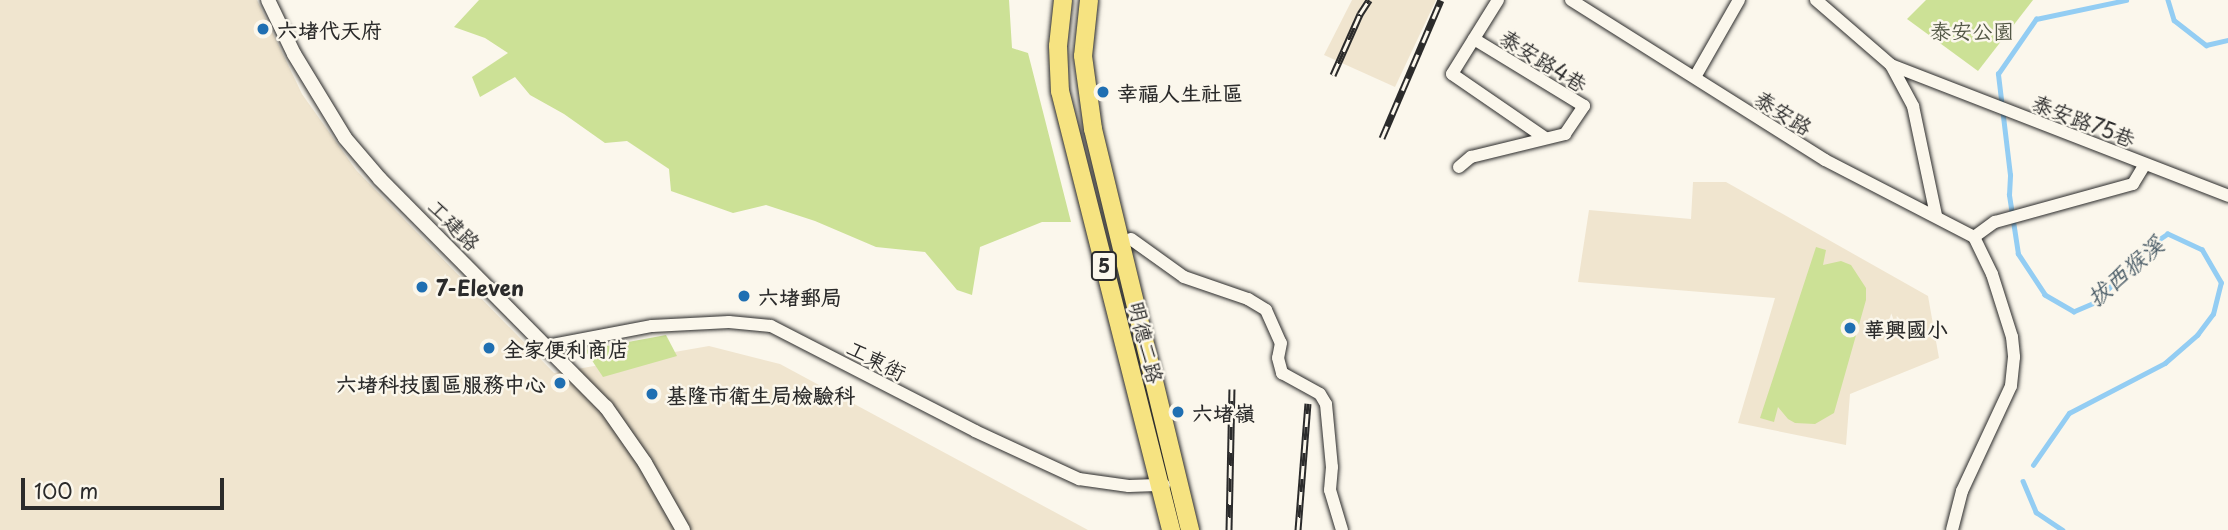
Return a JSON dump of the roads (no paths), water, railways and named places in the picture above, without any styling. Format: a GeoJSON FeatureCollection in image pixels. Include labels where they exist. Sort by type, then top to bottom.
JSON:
{"type":"FeatureCollection","features":[{"type":"Feature","properties":{"kind":"main road","name":"明德二路"},"geometry":{"type":"LineString","coordinates":[[1063,0],[1058,46],[1060,91],[1171,530]]}},
{"type":"Feature","properties":{"kind":"main road","name":"明德二路"},"geometry":{"type":"LineString","coordinates":[[1089,0],[1083,56],[1093,130],[1190,530]]}},
{"type":"Feature","properties":{"kind":"street","name":"工建路"},"geometry":{"type":"LineString","coordinates":[[268,0],[294,54],[345,138],[380,179],[547,346],[621,426],[683,530]]}},
{"type":"Feature","properties":{"kind":"street"},"geometry":{"type":"LineString","coordinates":[[1498,0],[1452,74],[1545,138]]}},
{"type":"Feature","properties":{"kind":"street","name":"泰安路"},"geometry":{"type":"LineString","coordinates":[[1571,0],[1825,160],[1974,237]]}},
{"type":"Feature","properties":{"kind":"street"},"geometry":{"type":"LineString","coordinates":[[1695,77],[1739,0]]}},
{"type":"Feature","properties":{"kind":"street"},"geometry":{"type":"LineString","coordinates":[[1816,0],[1891,65],[1913,106],[1936,215]]}},
{"type":"Feature","properties":{"kind":"street","name":"泰安路4巷"},"geometry":{"type":"LineString","coordinates":[[1460,167],[1471,157],[1564,134],[1584,106],[1474,39]]}},
{"type":"Feature","properties":{"kind":"street","name":"泰安路75巷"},"geometry":{"type":"LineString","coordinates":[[1891,65],[2228,196]]}},
{"type":"Feature","properties":{"kind":"street"},"geometry":{"type":"LineString","coordinates":[[1952,530],[1962,491],[2011,386],[2013,367],[2012,337],[1992,274],[1974,237],[1995,222],[2042,212],[2133,184],[2145,164]]}},
{"type":"Feature","properties":{"kind":"street"},"geometry":{"type":"LineString","coordinates":[[1131,239],[1184,276],[1248,299],[1266,310],[1281,343],[1278,358],[1282,373],[1320,394],[1326,404],[1332,467],[1330,489],[1342,530]]}},
{"type":"Feature","properties":{"kind":"street","name":"工東街"},"geometry":{"type":"LineString","coordinates":[[547,346],[652,326],[729,322],[771,326],[975,431],[1079,479],[1129,486],[1179,483]]}},
{"type":"Feature","properties":{"kind":"waterway","name":"拔西猴溪"},"geometry":{"type":"LineString","coordinates":[[2033,465],[2069,413],[2165,363],[2197,335],[2213,314],[2221,283],[2202,250],[2168,234],[2144,250],[2097,302],[2074,312],[2045,295],[2018,254],[2009,195],[2010,175],[1998,74],[2036,19],[2126,0]]}},
{"type":"Feature","properties":{"kind":"waterway"},"geometry":{"type":"LineString","coordinates":[[2168,0],[2174,20],[2206,45],[2228,40]]}},
{"type":"Feature","properties":{"kind":"waterway","name":"拔西猴溪"},"geometry":{"type":"LineString","coordinates":[[2023,481],[2036,512],[2063,530]]}},
{"type":"Feature","properties":{"kind":"railway"},"geometry":{"type":"LineString","coordinates":[[1333,75],[1369,0]]}},
{"type":"Feature","properties":{"kind":"railway"},"geometry":{"type":"LineString","coordinates":[[1382,138],[1441,0]]}},
{"type":"Feature","properties":{"kind":"railway"},"geometry":{"type":"LineString","coordinates":[[1229,530],[1232,389]]}},
{"type":"Feature","properties":{"kind":"railway"},"geometry":{"type":"LineString","coordinates":[[1298,530],[1308,403]]}},
{"type":"Feature","properties":{"kind":"place","name":"六堵代天府"},"geometry":{"type":"Point","coordinates":[263,29]}},
{"type":"Feature","properties":{"kind":"place","name":"幸福人生社區"},"geometry":{"type":"Point","coordinates":[1103,92]}},
{"type":"Feature","properties":{"kind":"place","name":"7-Eleven"},"geometry":{"type":"Point","coordinates":[422,287]}},
{"type":"Feature","properties":{"kind":"place","name":"六堵郵局"},"geometry":{"type":"Point","coordinates":[744,296]}},
{"type":"Feature","properties":{"kind":"place","name":"華興國小"},"geometry":{"type":"Point","coordinates":[1850,328]}},
{"type":"Feature","properties":{"kind":"place","name":"全家便利商店"},"geometry":{"type":"Point","coordinates":[489,348]}},
{"type":"Feature","properties":{"kind":"place","name":"六堵科技園區服務中心"},"geometry":{"type":"Point","coordinates":[560,383]}},
{"type":"Feature","properties":{"kind":"place","name":"基隆市衛生局檢驗科"},"geometry":{"type":"Point","coordinates":[652,394]}},
{"type":"Feature","properties":{"kind":"place","name":"六堵嶺"},"geometry":{"type":"Point","coordinates":[1178,412]}},
{"type":"Feature","properties":{"kind":"park label","name":"泰安公園"},"geometry":{"type":"Point","coordinates":[1972,30]}}]}
